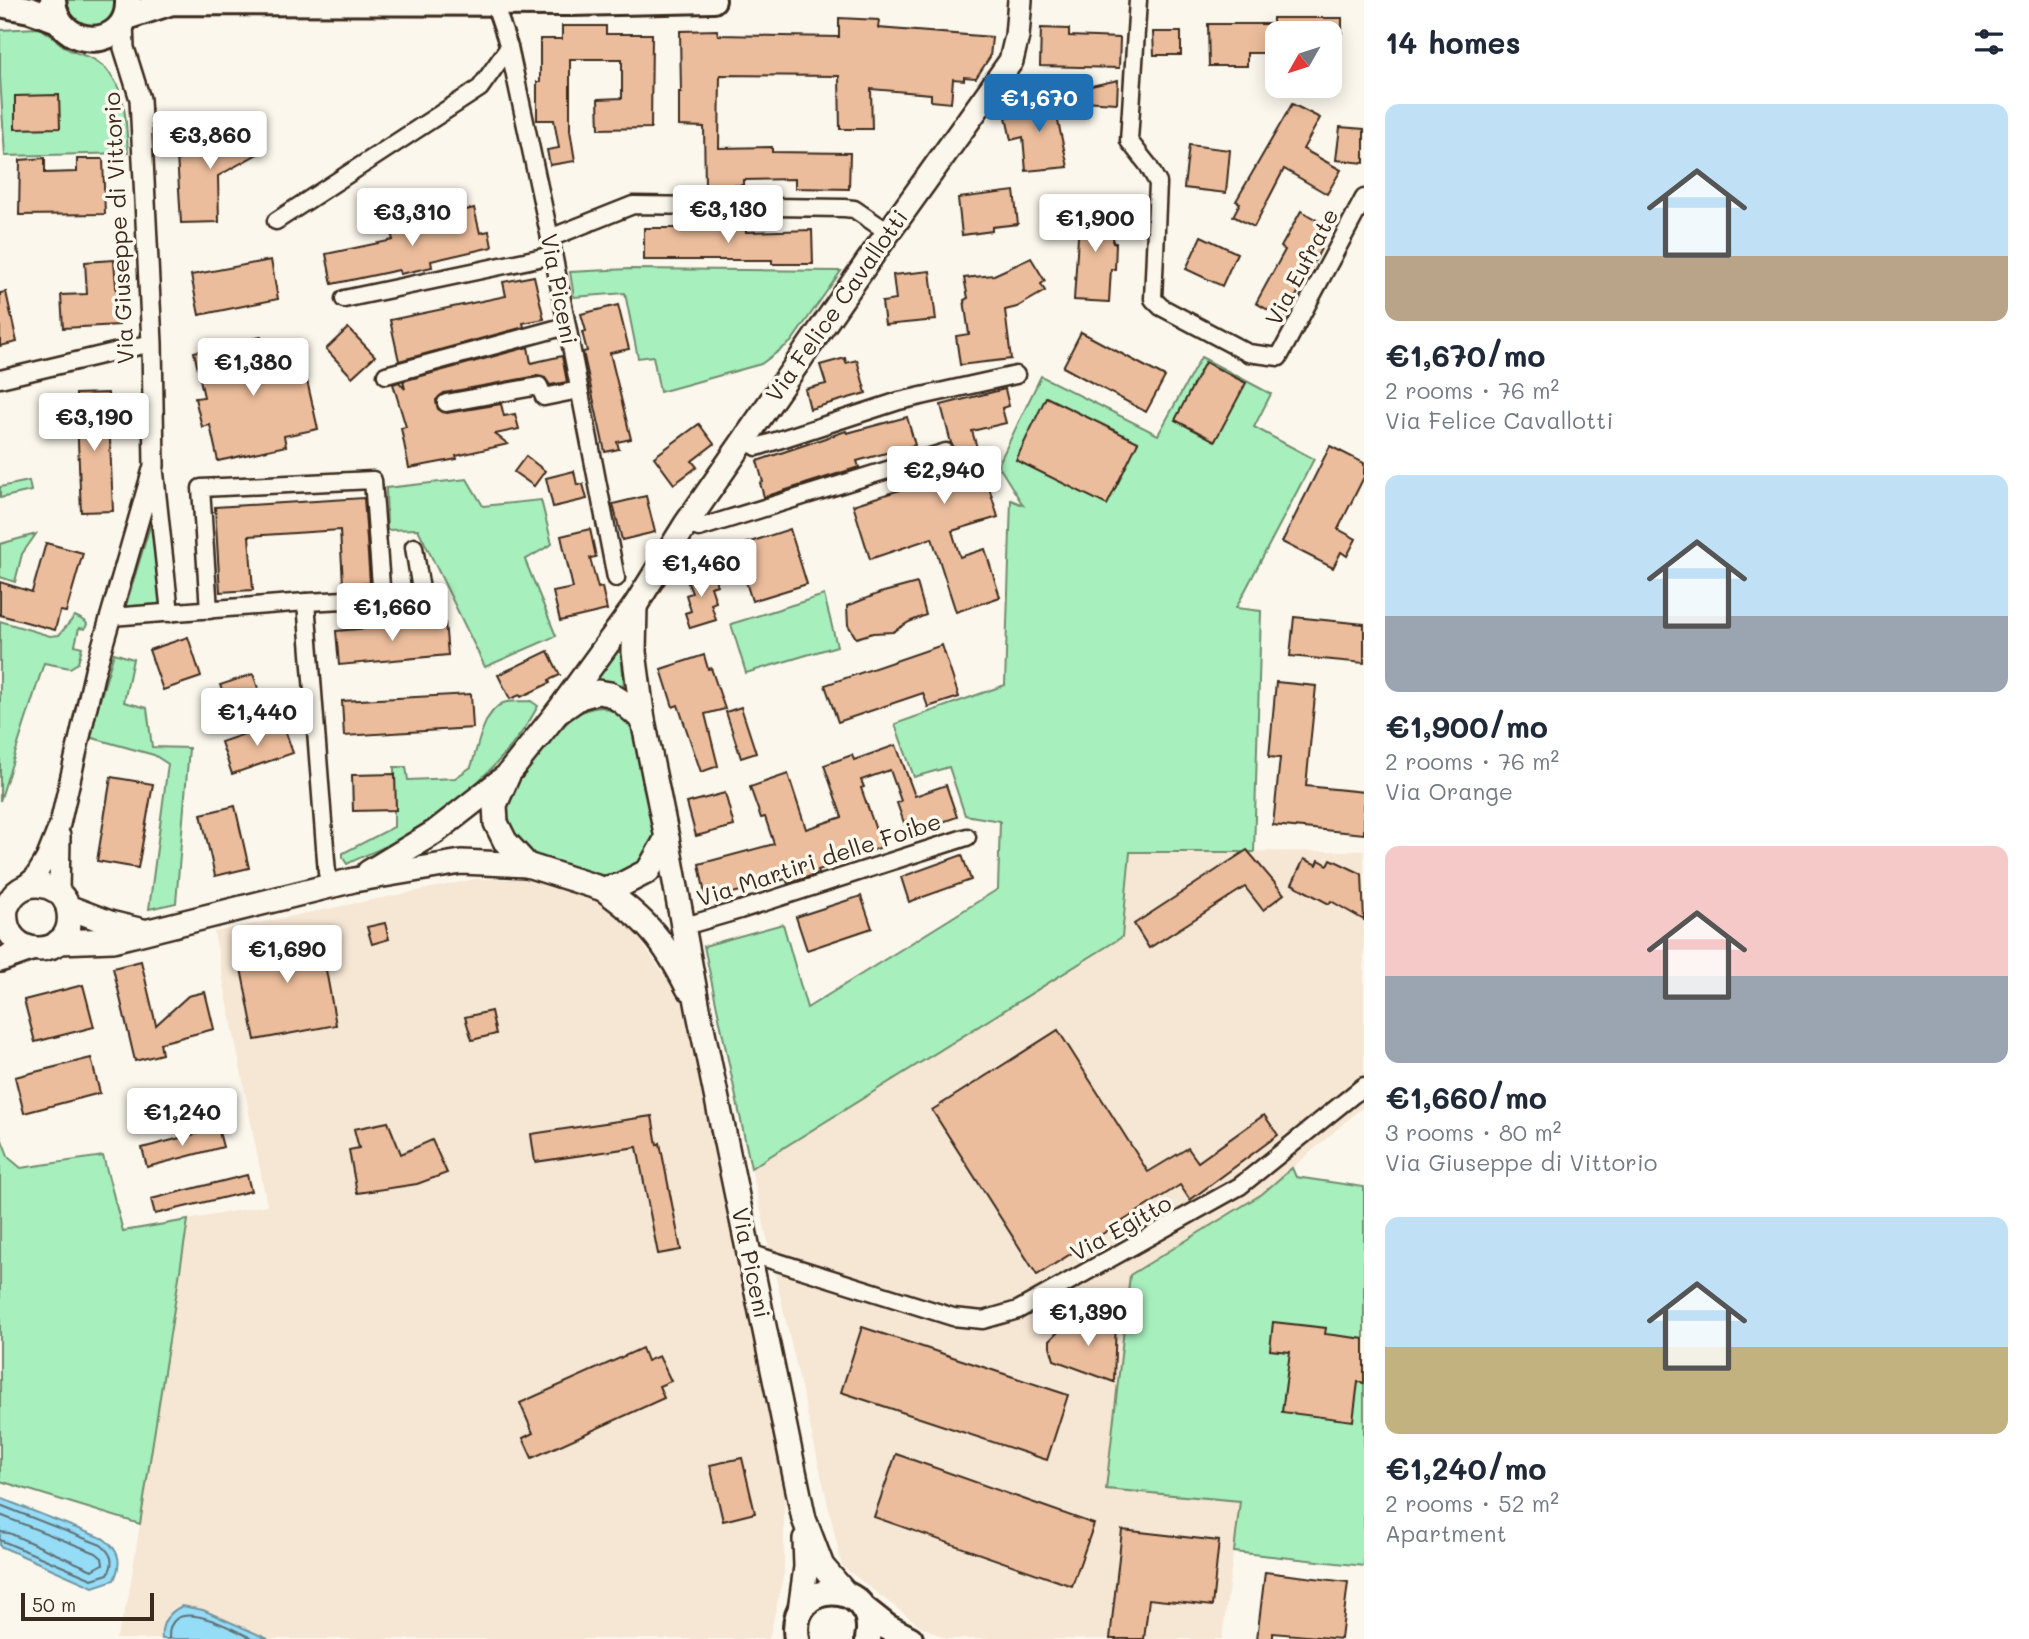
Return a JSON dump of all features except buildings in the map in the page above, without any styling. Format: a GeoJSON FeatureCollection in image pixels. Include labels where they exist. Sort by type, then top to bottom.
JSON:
{"type":"FeatureCollection","features":[{"type":"Feature","properties":{"kind":"main road"},"geometry":{"type":"LineString","coordinates":[[0,4],[20,0]]}},
{"type":"Feature","properties":{"kind":"main road"},"geometry":{"type":"LineString","coordinates":[[0,4],[30,10],[55,10],[73,35],[93,40],[114,32],[126,13],[169,1],[713,0]]}},
{"type":"Feature","properties":{"kind":"main road","name":"Via Felice Cavallotti"},"geometry":{"type":"LineString","coordinates":[[557,713],[635,606],[686,524],[888,232],[1011,61],[1017,36],[1020,0]]}},
{"type":"Feature","properties":{"kind":"main road"},"geometry":{"type":"LineString","coordinates":[[0,960],[31,949],[45,949],[58,942],[113,940],[354,880],[461,862],[527,864],[603,889],[621,885],[648,870],[667,838],[643,720],[634,652],[635,606]]}},
{"type":"Feature","properties":{"kind":"main road"},"geometry":{"type":"LineString","coordinates":[[354,880],[435,832],[509,774],[557,713],[580,697],[598,692],[610,694],[643,720]]}},
{"type":"Feature","properties":{"kind":"main road"},"geometry":{"type":"LineString","coordinates":[[509,774],[495,805],[496,823],[505,841],[527,864]]}},
{"type":"Feature","properties":{"kind":"main road","name":"Via Piceni"},"geometry":{"type":"LineString","coordinates":[[667,838],[698,1008],[804,1519],[822,1566],[854,1601]]}},
{"type":"Feature","properties":{"kind":"main road"},"geometry":{"type":"LineString","coordinates":[[31,949],[19,944],[10,934],[5,922],[7,908],[23,888],[41,885],[110,923],[143,931]]}},
{"type":"Feature","properties":{"kind":"main road","name":"Via Piceni"},"geometry":{"type":"LineString","coordinates":[[603,889],[655,933],[668,950],[698,1008]]}},
{"type":"Feature","properties":{"kind":"main road"},"geometry":{"type":"LineString","coordinates":[[58,942],[69,926],[64,900]]}},
{"type":"Feature","properties":{"kind":"main road","name":"Via Piceni"},"geometry":{"type":"LineString","coordinates":[[800,1610],[806,1567],[804,1519]]}},
{"type":"Feature","properties":{"kind":"main road"},"geometry":{"type":"LineString","coordinates":[[797,1639],[800,1610],[825,1592],[854,1601],[887,1627],[910,1639]]}},
{"type":"Feature","properties":{"kind":"main road"},"geometry":{"type":"LineString","coordinates":[[854,1601],[869,1627],[868,1639]]}},
{"type":"Feature","properties":{"kind":"street","name":"Via Eufrate"},"geometry":{"type":"LineString","coordinates":[[1138,0],[1129,141],[1158,183],[1153,299],[1161,307],[1248,353],[1279,357],[1364,198]]}},
{"type":"Feature","properties":{"kind":"street","name":"Via Piceni"},"geometry":{"type":"LineString","coordinates":[[493,1],[509,47],[550,239],[616,579]]}},
{"type":"Feature","properties":{"kind":"street","name":"Via Giuseppe di Vittorio"},"geometry":{"type":"LineString","coordinates":[[126,13],[124,48],[140,99],[152,343],[154,466],[151,505],[170,614]]}},
{"type":"Feature","properties":{"kind":"street","name":"Via Giuseppe di Vittorio"},"geometry":{"type":"LineString","coordinates":[[93,40],[133,71]]}},
{"type":"Feature","properties":{"kind":"street"},"geometry":{"type":"LineString","coordinates":[[276,221],[480,88],[509,47]]}},
{"type":"Feature","properties":{"kind":"street"},"geometry":{"type":"LineString","coordinates":[[550,239],[633,205],[854,209],[888,232]]}},
{"type":"Feature","properties":{"kind":"street"},"geometry":{"type":"LineString","coordinates":[[344,299],[553,255]]}},
{"type":"Feature","properties":{"kind":"street"},"geometry":{"type":"LineString","coordinates":[[386,375],[566,326]]}},
{"type":"Feature","properties":{"kind":"street"},"geometry":{"type":"LineString","coordinates":[[0,379],[152,343]]}},
{"type":"Feature","properties":{"kind":"street"},"geometry":{"type":"LineString","coordinates":[[744,439],[757,447],[899,401],[1016,375]]}},
{"type":"Feature","properties":{"kind":"street"},"geometry":{"type":"LineString","coordinates":[[446,403],[539,386],[544,397],[579,390]]}},
{"type":"Feature","properties":{"kind":"street"},"geometry":{"type":"LineString","coordinates":[[686,524],[699,528],[946,452]]}},
{"type":"Feature","properties":{"kind":"street"},"geometry":{"type":"LineString","coordinates":[[209,610],[201,488],[373,481],[382,599]]}},
{"type":"Feature","properties":{"kind":"street","name":"Via Giuseppe di Vittorio"},"geometry":{"type":"LineString","coordinates":[[7,908],[35,877],[46,859],[60,824],[95,671],[111,617],[151,505]]}},
{"type":"Feature","properties":{"kind":"street"},"geometry":{"type":"LineString","coordinates":[[111,617],[422,596],[414,547]]}},
{"type":"Feature","properties":{"kind":"street"},"geometry":{"type":"LineString","coordinates":[[306,602],[327,873]]}},
{"type":"Feature","properties":{"kind":"street","name":"Via Giuseppe di Vittorio"},"geometry":{"type":"LineString","coordinates":[[60,824],[64,900]]}},
{"type":"Feature","properties":{"kind":"street","name":"Via Martiri delle Foibe"},"geometry":{"type":"LineString","coordinates":[[685,926],[967,837]]}},
{"type":"Feature","properties":{"kind":"street","name":"Via Egitto"},"geometry":{"type":"LineString","coordinates":[[749,1253],[953,1317],[983,1320],[1018,1310],[1240,1186],[1364,1086]]}},
{"type":"Feature","properties":{"kind":"shaded area"},"geometry":{"type":"Polygon","coordinates":[[[1364,851],[1364,1106],[1262,1194],[1130,1276],[1240,1501],[1222,1639],[946,1639],[919,1625],[842,1566],[751,1168],[1122,937],[1130,852],[1364,851]]]}},
{"type":"Feature","properties":{"kind":"shaded area"},"geometry":{"type":"Polygon","coordinates":[[[476,879],[535,879],[583,890],[634,931],[682,1001],[784,1490],[784,1573],[769,1639],[116,1639],[128,1600],[188,1220],[267,1205],[214,932],[476,879]]]}},
{"type":"Feature","properties":{"kind":"green space"},"geometry":{"type":"Polygon","coordinates":[[[65,0],[117,0],[108,21],[92,27],[75,20],[65,0]]]}},
{"type":"Feature","properties":{"kind":"green space"},"geometry":{"type":"Polygon","coordinates":[[[37,28],[68,49],[93,59],[113,77],[125,113],[128,153],[5,156],[0,30],[37,28]]]}},
{"type":"Feature","properties":{"kind":"green space"},"geometry":{"type":"Polygon","coordinates":[[[629,269],[841,271],[791,342],[761,364],[660,392],[653,356],[638,358],[625,293],[574,297],[570,272],[629,269]]]}},
{"type":"Feature","properties":{"kind":"green space"},"geometry":{"type":"Polygon","coordinates":[[[1201,357],[1271,394],[1254,427],[1314,459],[1236,608],[1261,611],[1254,852],[1130,852],[1122,937],[751,1168],[704,946],[783,924],[807,1008],[998,889],[1000,821],[965,815],[949,767],[914,777],[895,724],[1005,685],[1011,500],[1023,505],[998,465],[1041,376],[1158,435],[1201,357]]]}},
{"type":"Feature","properties":{"kind":"green space"},"geometry":{"type":"Polygon","coordinates":[[[467,479],[483,506],[541,500],[552,544],[525,560],[556,636],[485,667],[418,529],[387,530],[386,488],[467,479]]]}},
{"type":"Feature","properties":{"kind":"green space"},"geometry":{"type":"Polygon","coordinates":[[[29,481],[31,491],[0,498],[0,487],[29,481]]]}},
{"type":"Feature","properties":{"kind":"green space"},"geometry":{"type":"Polygon","coordinates":[[[154,513],[165,610],[124,612],[154,513]]]}},
{"type":"Feature","properties":{"kind":"green space"},"geometry":{"type":"Polygon","coordinates":[[[36,534],[22,554],[15,582],[0,577],[0,544],[36,534]]]}},
{"type":"Feature","properties":{"kind":"green space"},"geometry":{"type":"Polygon","coordinates":[[[824,595],[837,646],[746,673],[731,624],[824,595]]]}},
{"type":"Feature","properties":{"kind":"green space"},"geometry":{"type":"Polygon","coordinates":[[[75,616],[87,624],[85,629],[79,628],[75,645],[82,647],[78,663],[70,668],[44,663],[0,801],[0,621],[50,636],[59,635],[75,616]]]}},
{"type":"Feature","properties":{"kind":"green space"},"geometry":{"type":"Polygon","coordinates":[[[615,649],[621,653],[624,685],[592,679],[615,649]]]}},
{"type":"Feature","properties":{"kind":"green space"},"geometry":{"type":"Polygon","coordinates":[[[114,653],[133,659],[124,702],[147,708],[152,747],[189,748],[176,903],[149,909],[168,764],[154,755],[89,737],[114,653]]]}},
{"type":"Feature","properties":{"kind":"green space"},"geometry":{"type":"Polygon","coordinates":[[[531,701],[538,706],[512,745],[496,764],[460,797],[395,842],[347,864],[343,853],[394,827],[394,767],[406,767],[408,780],[455,778],[471,767],[485,723],[496,708],[506,702],[531,701]]]}},
{"type":"Feature","properties":{"kind":"green space"},"geometry":{"type":"Polygon","coordinates":[[[602,707],[619,714],[632,728],[654,835],[647,854],[632,867],[614,874],[594,875],[533,855],[513,833],[507,806],[516,784],[560,729],[574,716],[592,708],[602,707]]]}},
{"type":"Feature","properties":{"kind":"green space"},"geometry":{"type":"Polygon","coordinates":[[[0,1135],[9,1158],[21,1168],[103,1156],[123,1231],[188,1220],[140,1524],[0,1481],[0,1135]]]}},
{"type":"Feature","properties":{"kind":"green space"},"geometry":{"type":"Polygon","coordinates":[[[1292,1168],[1296,1177],[1364,1187],[1364,1566],[1234,1552],[1240,1501],[1106,1489],[1130,1275],[1262,1194],[1292,1168]]]}},
{"type":"Feature","properties":{"kind":"water"},"geometry":{"type":"Polygon","coordinates":[[[0,1498],[104,1539],[118,1557],[114,1580],[93,1587],[0,1546],[0,1498]]]}},
{"type":"Feature","properties":{"kind":"water"},"geometry":{"type":"Polygon","coordinates":[[[182,1606],[203,1610],[268,1639],[162,1639],[162,1628],[166,1619],[182,1606]]]}}]}
